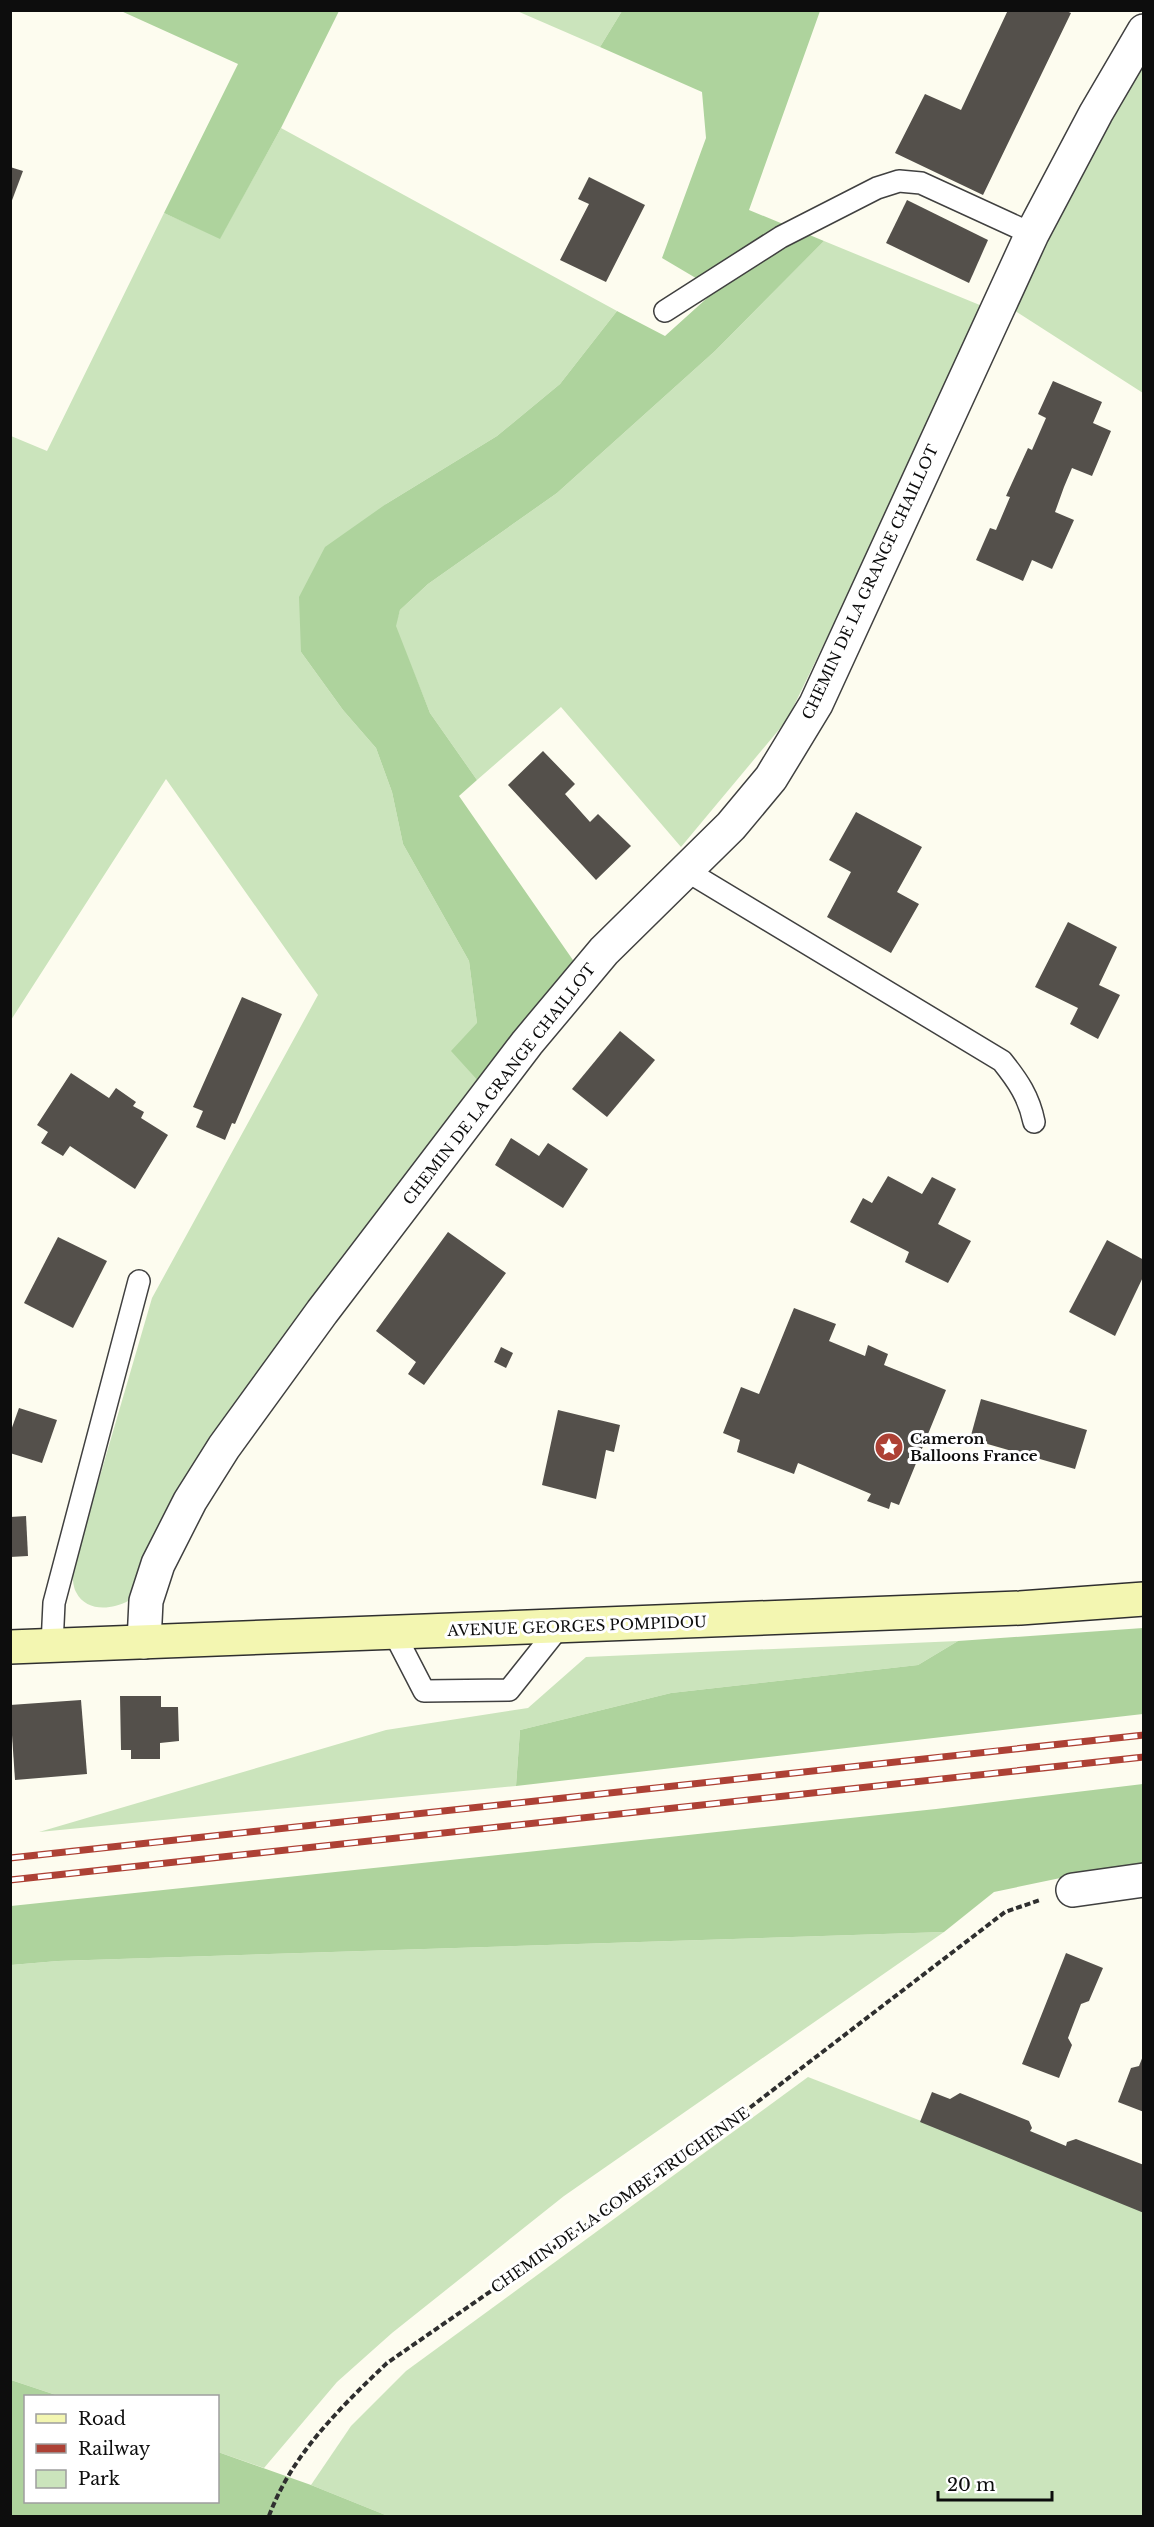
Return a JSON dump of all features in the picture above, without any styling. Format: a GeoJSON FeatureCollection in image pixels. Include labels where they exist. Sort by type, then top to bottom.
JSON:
{"type":"FeatureCollection","features":[{"type":"Feature","properties":{"kind":"main road","name":"AVENUE GEORGES POMPIDOU"},"geometry":{"type":"LineString","coordinates":[[10,1647],[1020,1608],[1143,1599]]}},
{"type":"Feature","properties":{"kind":"street","name":"CHEMIN DE LA GRANGE CHAILLOT"},"geometry":{"type":"LineString","coordinates":[[144,1642],[146,1601],[158,1564],[190,1501],[224,1447],[322,1312],[527,1043],[604,951],[687,871],[731,825],[771,778],[816,704],[1032,234],[1096,113],[1143,31]]}},
{"type":"Feature","properties":{"kind":"street"},"geometry":{"type":"LineString","coordinates":[[1073,1890],[1143,1880]]}},
{"type":"Feature","properties":{"kind":"lane"},"geometry":{"type":"LineString","coordinates":[[665,311],[781,237],[877,188],[899,181],[921,183],[1032,234]]}},
{"type":"Feature","properties":{"kind":"lane"},"geometry":{"type":"LineString","coordinates":[[687,871],[1002,1061],[1020,1083],[1031,1105],[1034,1122]]}},
{"type":"Feature","properties":{"kind":"lane"},"geometry":{"type":"LineString","coordinates":[[52,1645],[54,1603],[139,1281]]}},
{"type":"Feature","properties":{"kind":"lane"},"geometry":{"type":"LineString","coordinates":[[394,1633],[424,1691],[508,1690],[560,1626]]}},
{"type":"Feature","properties":{"kind":"path","name":"CHEMIN DE LA COMBE TRUCHENNE"},"geometry":{"type":"LineString","coordinates":[[269,2517],[310,2442],[351,2397],[387,2363],[692,2152],[1005,1912],[1073,1890]]}},
{"type":"Feature","properties":{"kind":"green space"},"geometry":{"type":"Polygon","coordinates":[[[121,11],[339,11],[281,128],[220,239],[164,213],[238,64],[121,11]]]}},
{"type":"Feature","properties":{"kind":"green space"},"geometry":{"type":"Polygon","coordinates":[[[517,11],[622,11],[600,47],[517,11]]]}},
{"type":"Feature","properties":{"kind":"green space"},"geometry":{"type":"Polygon","coordinates":[[[622,11],[820,11],[749,210],[824,241],[715,351],[557,493],[428,584],[400,610],[396,626],[430,713],[477,780],[459,796],[575,963],[481,1084],[451,1051],[477,1023],[469,961],[403,844],[392,792],[376,748],[343,710],[301,652],[299,597],[325,547],[386,504],[497,436],[560,384],[617,311],[665,336],[716,290],[662,258],[706,138],[702,92],[600,47],[622,11]]]}},
{"type":"Feature","properties":{"kind":"green space"},"geometry":{"type":"Polygon","coordinates":[[[1143,60],[1143,393],[1009,307],[1055,228],[1143,60]]]}},
{"type":"Feature","properties":{"kind":"green space"},"geometry":{"type":"Polygon","coordinates":[[[281,128],[617,311],[560,384],[497,436],[386,504],[301,652],[343,710],[376,748],[392,792],[403,844],[469,961],[477,1023],[481,1084],[175,1507],[128,1601],[114,1606],[99,1607],[92,1606],[80,1598],[74,1588],[72,1572],[152,1298],[318,995],[166,779],[11,1020],[11,436],[47,451],[164,213],[220,238],[281,128]]]}},
{"type":"Feature","properties":{"kind":"green space"},"geometry":{"type":"Polygon","coordinates":[[[824,241],[987,308],[787,720],[681,847],[561,707],[477,780],[430,713],[395,626],[400,610],[428,584],[557,493],[715,351],[824,241]]]}},
{"type":"Feature","properties":{"kind":"green space"},"geometry":{"type":"Polygon","coordinates":[[[1143,1628],[1143,1714],[516,1786],[520,1730],[671,1693],[918,1665],[958,1641],[1143,1628]]]}},
{"type":"Feature","properties":{"kind":"green space"},"geometry":{"type":"Polygon","coordinates":[[[958,1641],[918,1665],[671,1693],[520,1730],[516,1786],[39,1832],[386,1730],[528,1708],[586,1657],[958,1641]]]}},
{"type":"Feature","properties":{"kind":"green space"},"geometry":{"type":"Polygon","coordinates":[[[1143,1784],[1143,1866],[1070,1876],[994,1892],[944,1932],[58,1961],[11,1965],[11,1906],[936,1809],[1143,1784]]]}},
{"type":"Feature","properties":{"kind":"green space"},"geometry":{"type":"Polygon","coordinates":[[[944,1932],[564,2196],[392,2333],[337,2382],[264,2468],[219,2452],[219,2395],[56,2395],[11,2380],[11,1965],[58,1961],[944,1932]]]}},
{"type":"Feature","properties":{"kind":"green space"},"geometry":{"type":"Polygon","coordinates":[[[808,2077],[1143,2207],[1143,2516],[388,2516],[311,2485],[351,2426],[406,2371],[808,2077]]]}},
{"type":"Feature","properties":{"kind":"green space"},"geometry":{"type":"Polygon","coordinates":[[[11,2380],[56,2395],[24,2395],[24,2503],[219,2503],[219,2452],[311,2485],[388,2516],[11,2516],[11,2380]]]}},
{"type":"Feature","properties":{"kind":"building"},"geometry":{"type":"Polygon","coordinates":[[[1008,10],[1064,10],[1071,13],[983,195],[895,153],[925,94],[961,110],[1008,10]]]}},
{"type":"Feature","properties":{"kind":"building"},"geometry":{"type":"Polygon","coordinates":[[[10,167],[23,171],[11,203],[10,203],[10,167]]]}},
{"type":"Feature","properties":{"kind":"building"},"geometry":{"type":"Polygon","coordinates":[[[589,177],[645,205],[606,282],[560,260],[589,204],[578,199],[589,177]]]}},
{"type":"Feature","properties":{"kind":"building"},"geometry":{"type":"Polygon","coordinates":[[[907,200],[988,240],[969,283],[886,243],[907,200]]]}},
{"type":"Feature","properties":{"kind":"building"},"geometry":{"type":"Polygon","coordinates":[[[1053,381],[1102,402],[1093,423],[1111,431],[1092,476],[1072,468],[1055,512],[1074,520],[1052,569],[1032,560],[1023,581],[976,560],[990,528],[996,530],[1010,497],[1006,496],[1028,448],[1032,450],[1046,418],[1038,414],[1053,381]]]}},
{"type":"Feature","properties":{"kind":"building"},"geometry":{"type":"Polygon","coordinates":[[[543,751],[575,784],[565,794],[590,822],[598,814],[631,846],[596,880],[508,785],[543,751]]]}},
{"type":"Feature","properties":{"kind":"building"},"geometry":{"type":"Polygon","coordinates":[[[856,812],[922,847],[897,892],[919,904],[891,953],[827,917],[851,872],[829,860],[856,812]]]}},
{"type":"Feature","properties":{"kind":"building"},"geometry":{"type":"Polygon","coordinates":[[[1068,922],[1117,947],[1099,985],[1120,995],[1098,1039],[1070,1024],[1078,1008],[1035,987],[1068,922]]]}},
{"type":"Feature","properties":{"kind":"building"},"geometry":{"type":"Polygon","coordinates":[[[242,997],[282,1014],[235,1124],[232,1123],[225,1140],[196,1127],[203,1111],[193,1107],[242,997]]]}},
{"type":"Feature","properties":{"kind":"building"},"geometry":{"type":"Polygon","coordinates":[[[620,1031],[655,1060],[607,1117],[572,1089],[620,1031]]]}},
{"type":"Feature","properties":{"kind":"building"},"geometry":{"type":"Polygon","coordinates":[[[71,1073],[109,1098],[116,1088],[136,1102],[133,1106],[144,1112],[141,1118],[168,1135],[135,1189],[70,1146],[63,1156],[41,1143],[48,1132],[37,1125],[71,1073]]]}},
{"type":"Feature","properties":{"kind":"building"},"geometry":{"type":"Polygon","coordinates":[[[511,1138],[539,1156],[548,1143],[588,1169],[563,1208],[495,1165],[511,1138]]]}},
{"type":"Feature","properties":{"kind":"building"},"geometry":{"type":"Polygon","coordinates":[[[888,1176],[922,1194],[932,1177],[956,1189],[938,1224],[971,1241],[948,1283],[905,1262],[909,1252],[850,1222],[863,1198],[872,1203],[888,1176]]]}},
{"type":"Feature","properties":{"kind":"building"},"geometry":{"type":"Polygon","coordinates":[[[448,1232],[506,1273],[424,1385],[408,1374],[416,1362],[376,1331],[448,1232]]]}},
{"type":"Feature","properties":{"kind":"building"},"geometry":{"type":"Polygon","coordinates":[[[58,1237],[107,1261],[73,1328],[24,1303],[58,1237]]]}},
{"type":"Feature","properties":{"kind":"building"},"geometry":{"type":"Polygon","coordinates":[[[1107,1240],[1144,1260],[1144,1275],[1115,1336],[1069,1312],[1107,1240]]]}},
{"type":"Feature","properties":{"kind":"building"},"geometry":{"type":"Polygon","coordinates":[[[794,1308],[836,1324],[829,1341],[865,1356],[868,1345],[888,1354],[884,1365],[946,1390],[899,1505],[891,1502],[889,1509],[867,1501],[871,1494],[798,1463],[794,1474],[737,1452],[740,1440],[723,1433],[741,1387],[759,1394],[794,1308]]]}},
{"type":"Feature","properties":{"kind":"building"},"geometry":{"type":"Polygon","coordinates":[[[501,1347],[513,1353],[506,1368],[494,1362],[501,1347]]]}},
{"type":"Feature","properties":{"kind":"building"},"geometry":{"type":"Polygon","coordinates":[[[981,1399],[1087,1430],[1075,1469],[970,1439],[981,1399]]]}},
{"type":"Feature","properties":{"kind":"building"},"geometry":{"type":"Polygon","coordinates":[[[19,1408],[57,1420],[42,1463],[10,1453],[10,1433],[19,1408]]]}},
{"type":"Feature","properties":{"kind":"building"},"geometry":{"type":"Polygon","coordinates":[[[558,1410],[620,1425],[614,1452],[606,1450],[596,1499],[542,1485],[558,1410]]]}},
{"type":"Feature","properties":{"kind":"building"},"geometry":{"type":"Polygon","coordinates":[[[26,1516],[28,1556],[10,1557],[10,1517],[26,1516]]]}},
{"type":"Feature","properties":{"kind":"building"},"geometry":{"type":"Polygon","coordinates":[[[120,1696],[161,1696],[161,1707],[178,1707],[179,1741],[160,1743],[160,1759],[131,1759],[131,1750],[121,1750],[120,1696]]]}},
{"type":"Feature","properties":{"kind":"building"},"geometry":{"type":"Polygon","coordinates":[[[81,1700],[87,1774],[15,1780],[10,1705],[81,1700]]]}},
{"type":"Feature","properties":{"kind":"building"},"geometry":{"type":"Polygon","coordinates":[[[1066,1953],[1103,1968],[1089,2001],[1081,2004],[1068,2038],[1072,2045],[1059,2078],[1022,2064],[1066,1953]]]}},
{"type":"Feature","properties":{"kind":"building"},"geometry":{"type":"Polygon","coordinates":[[[1143,2056],[1144,2112],[1118,2102],[1131,2068],[1139,2066],[1143,2056]]]}},
{"type":"Feature","properties":{"kind":"building"},"geometry":{"type":"Polygon","coordinates":[[[932,2092],[950,2099],[960,2093],[1029,2121],[1032,2128],[1030,2131],[1066,2146],[1067,2142],[1076,2139],[1144,2165],[1144,2213],[920,2122],[932,2092]]]}},
{"type":"Feature","properties":{"kind":"railway"},"geometry":{"type":"LineString","coordinates":[[10,1858],[1144,1735]]}},
{"type":"Feature","properties":{"kind":"railway"},"geometry":{"type":"LineString","coordinates":[[10,1880],[1144,1757]]}},
{"type":"Feature","properties":{"kind":"place","name":"Cameron Balloons France"},"geometry":{"type":"Point","coordinates":[889,1447]}}]}
